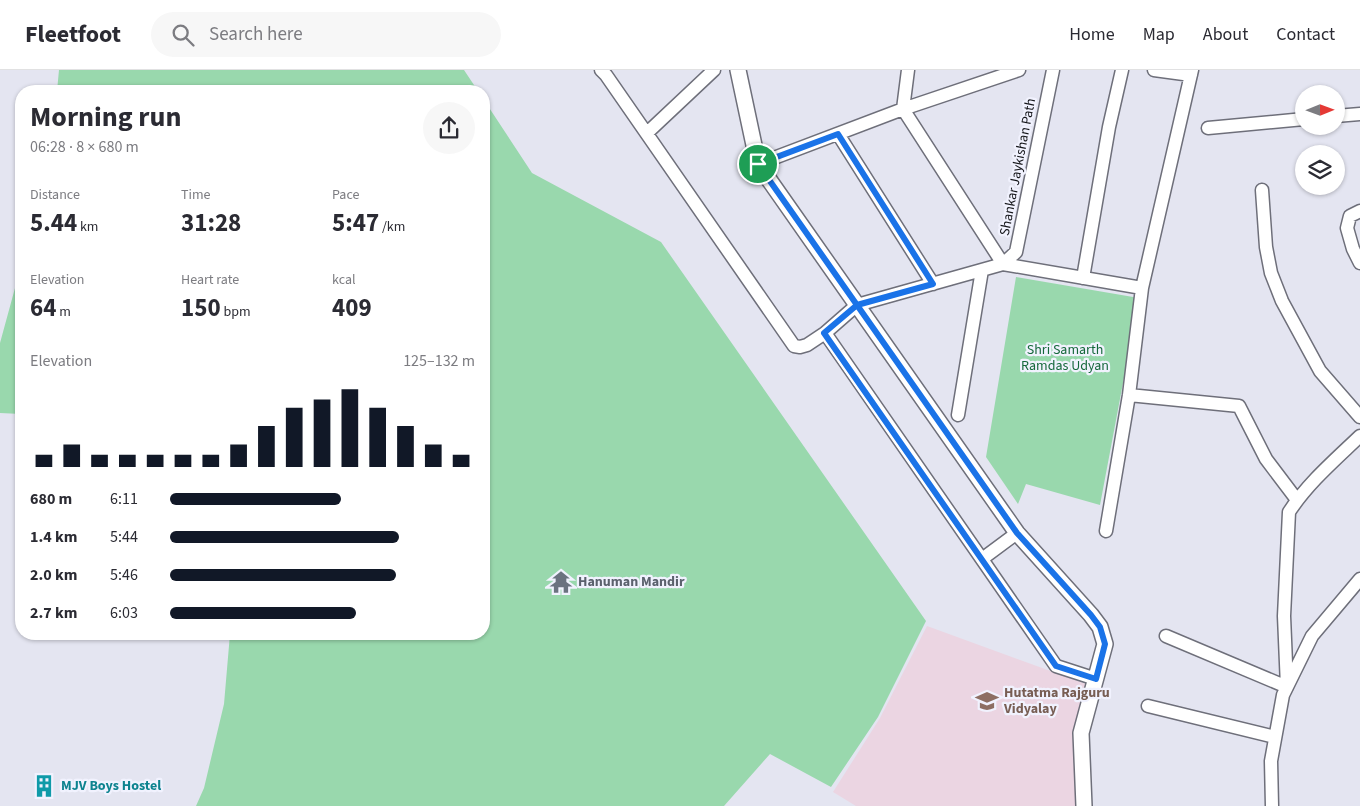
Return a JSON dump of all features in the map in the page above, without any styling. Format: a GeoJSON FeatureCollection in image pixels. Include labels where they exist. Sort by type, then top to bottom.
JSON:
{"type":"FeatureCollection","features":[{"type":"Feature","properties":{"kind":"street"},"geometry":{"type":"LineString","coordinates":[[647,133],[714,70]]}},
{"type":"Feature","properties":{"kind":"street"},"geometry":{"type":"LineString","coordinates":[[738,70],[758,164],[1017,533],[1100,627],[1105,644],[1081,733],[1084,806]]}},
{"type":"Feature","properties":{"kind":"street"},"geometry":{"type":"LineString","coordinates":[[908,70],[904,109],[1003,264]]}},
{"type":"Feature","properties":{"kind":"street"},"geometry":{"type":"LineString","coordinates":[[758,164],[904,109],[1019,70]]}},
{"type":"Feature","properties":{"kind":"street","name":"Shankar Jaykishan Path"},"geometry":{"type":"LineString","coordinates":[[1003,264],[1016,252],[1053,70]]}},
{"type":"Feature","properties":{"kind":"street"},"geometry":{"type":"LineString","coordinates":[[1083,278],[1109,127],[1122,70]]}},
{"type":"Feature","properties":{"kind":"street"},"geometry":{"type":"LineString","coordinates":[[1106,531],[1128,395],[1142,288],[1192,72],[1154,70]]}},
{"type":"Feature","properties":{"kind":"street"},"geometry":{"type":"LineString","coordinates":[[606,72],[794,346],[807,345],[857,305],[1003,264],[1142,288]]}},
{"type":"Feature","properties":{"kind":"street"},"geometry":{"type":"LineString","coordinates":[[1345,115],[1360,114]]}},
{"type":"Feature","properties":{"kind":"street"},"geometry":{"type":"LineString","coordinates":[[1208,128],[1295,120]]}},
{"type":"Feature","properties":{"kind":"street"},"geometry":{"type":"LineString","coordinates":[[838,134],[933,284]]}},
{"type":"Feature","properties":{"kind":"street"},"geometry":{"type":"LineString","coordinates":[[1262,190],[1266,247],[1271,272],[1282,301],[1320,371],[1360,417]]}},
{"type":"Feature","properties":{"kind":"street"},"geometry":{"type":"LineString","coordinates":[[1360,211],[1350,216],[1347,228],[1353,249],[1360,263]]}},
{"type":"Feature","properties":{"kind":"street"},"geometry":{"type":"LineString","coordinates":[[958,415],[982,270]]}},
{"type":"Feature","properties":{"kind":"street"},"geometry":{"type":"LineString","coordinates":[[824,333],[1056,666],[1096,679]]}},
{"type":"Feature","properties":{"kind":"street"},"geometry":{"type":"LineString","coordinates":[[1128,395],[1239,406],[1266,459],[1297,500]]}},
{"type":"Feature","properties":{"kind":"street"},"geometry":{"type":"LineString","coordinates":[[1287,687],[1284,616],[1289,512],[1318,476],[1360,436]]}},
{"type":"Feature","properties":{"kind":"street"},"geometry":{"type":"LineString","coordinates":[[982,559],[1017,533]]}},
{"type":"Feature","properties":{"kind":"street"},"geometry":{"type":"LineString","coordinates":[[1272,806],[1271,761],[1283,695],[1312,636],[1360,579]]}},
{"type":"Feature","properties":{"kind":"street"},"geometry":{"type":"LineString","coordinates":[[1166,636],[1287,687]]}},
{"type":"Feature","properties":{"kind":"street"},"geometry":{"type":"LineString","coordinates":[[1148,706],[1275,737]]}},
{"type":"Feature","properties":{"kind":"shaded area","name":"Hutatma Rajguru Vidyalay"},"geometry":{"type":"Polygon","coordinates":[[[927,626],[1089,685],[1078,806],[856,806],[833,792],[880,718],[927,626]]]}},
{"type":"Feature","properties":{"kind":"green space"},"geometry":{"type":"Polygon","coordinates":[[[59,70],[464,70],[474,85],[58,85],[59,70]]]}},
{"type":"Feature","properties":{"kind":"green space"},"geometry":{"type":"Polygon","coordinates":[[[490,109],[532,173],[661,242],[926,621],[878,717],[831,787],[770,754],[724,806],[196,806],[204,788],[224,704],[229,640],[490,640],[490,109]]]}},
{"type":"Feature","properties":{"kind":"green space","name":"Shri Samarth Ramdas Udyan"},"geometry":{"type":"Polygon","coordinates":[[[1016,277],[1139,298],[1100,505],[1026,484],[1018,504],[986,457],[1016,277]]]}},
{"type":"Feature","properties":{"kind":"green space"},"geometry":{"type":"Polygon","coordinates":[[[15,288],[15,414],[0,413],[0,343],[15,288]]]}},
{"type":"Feature","properties":{"kind":"place","name":"Hanuman Mandir"},"geometry":{"type":"Point","coordinates":[561,582]}},
{"type":"Feature","properties":{"kind":"place","name":"Hutatma Rajguru Vidyalay"},"geometry":{"type":"Point","coordinates":[987,701]}},
{"type":"Feature","properties":{"kind":"place","name":"MJV Boys Hostel"},"geometry":{"type":"Point","coordinates":[44,786]}},
{"type":"Feature","properties":{"kind":"route"},"geometry":{"type":"LineString","coordinates":[[758,164],[838,134],[933,284],[857,305],[824,333],[1056,666],[1096,679],[1105,644],[1100,627],[1017,533],[857,305],[758,164]]}}]}
